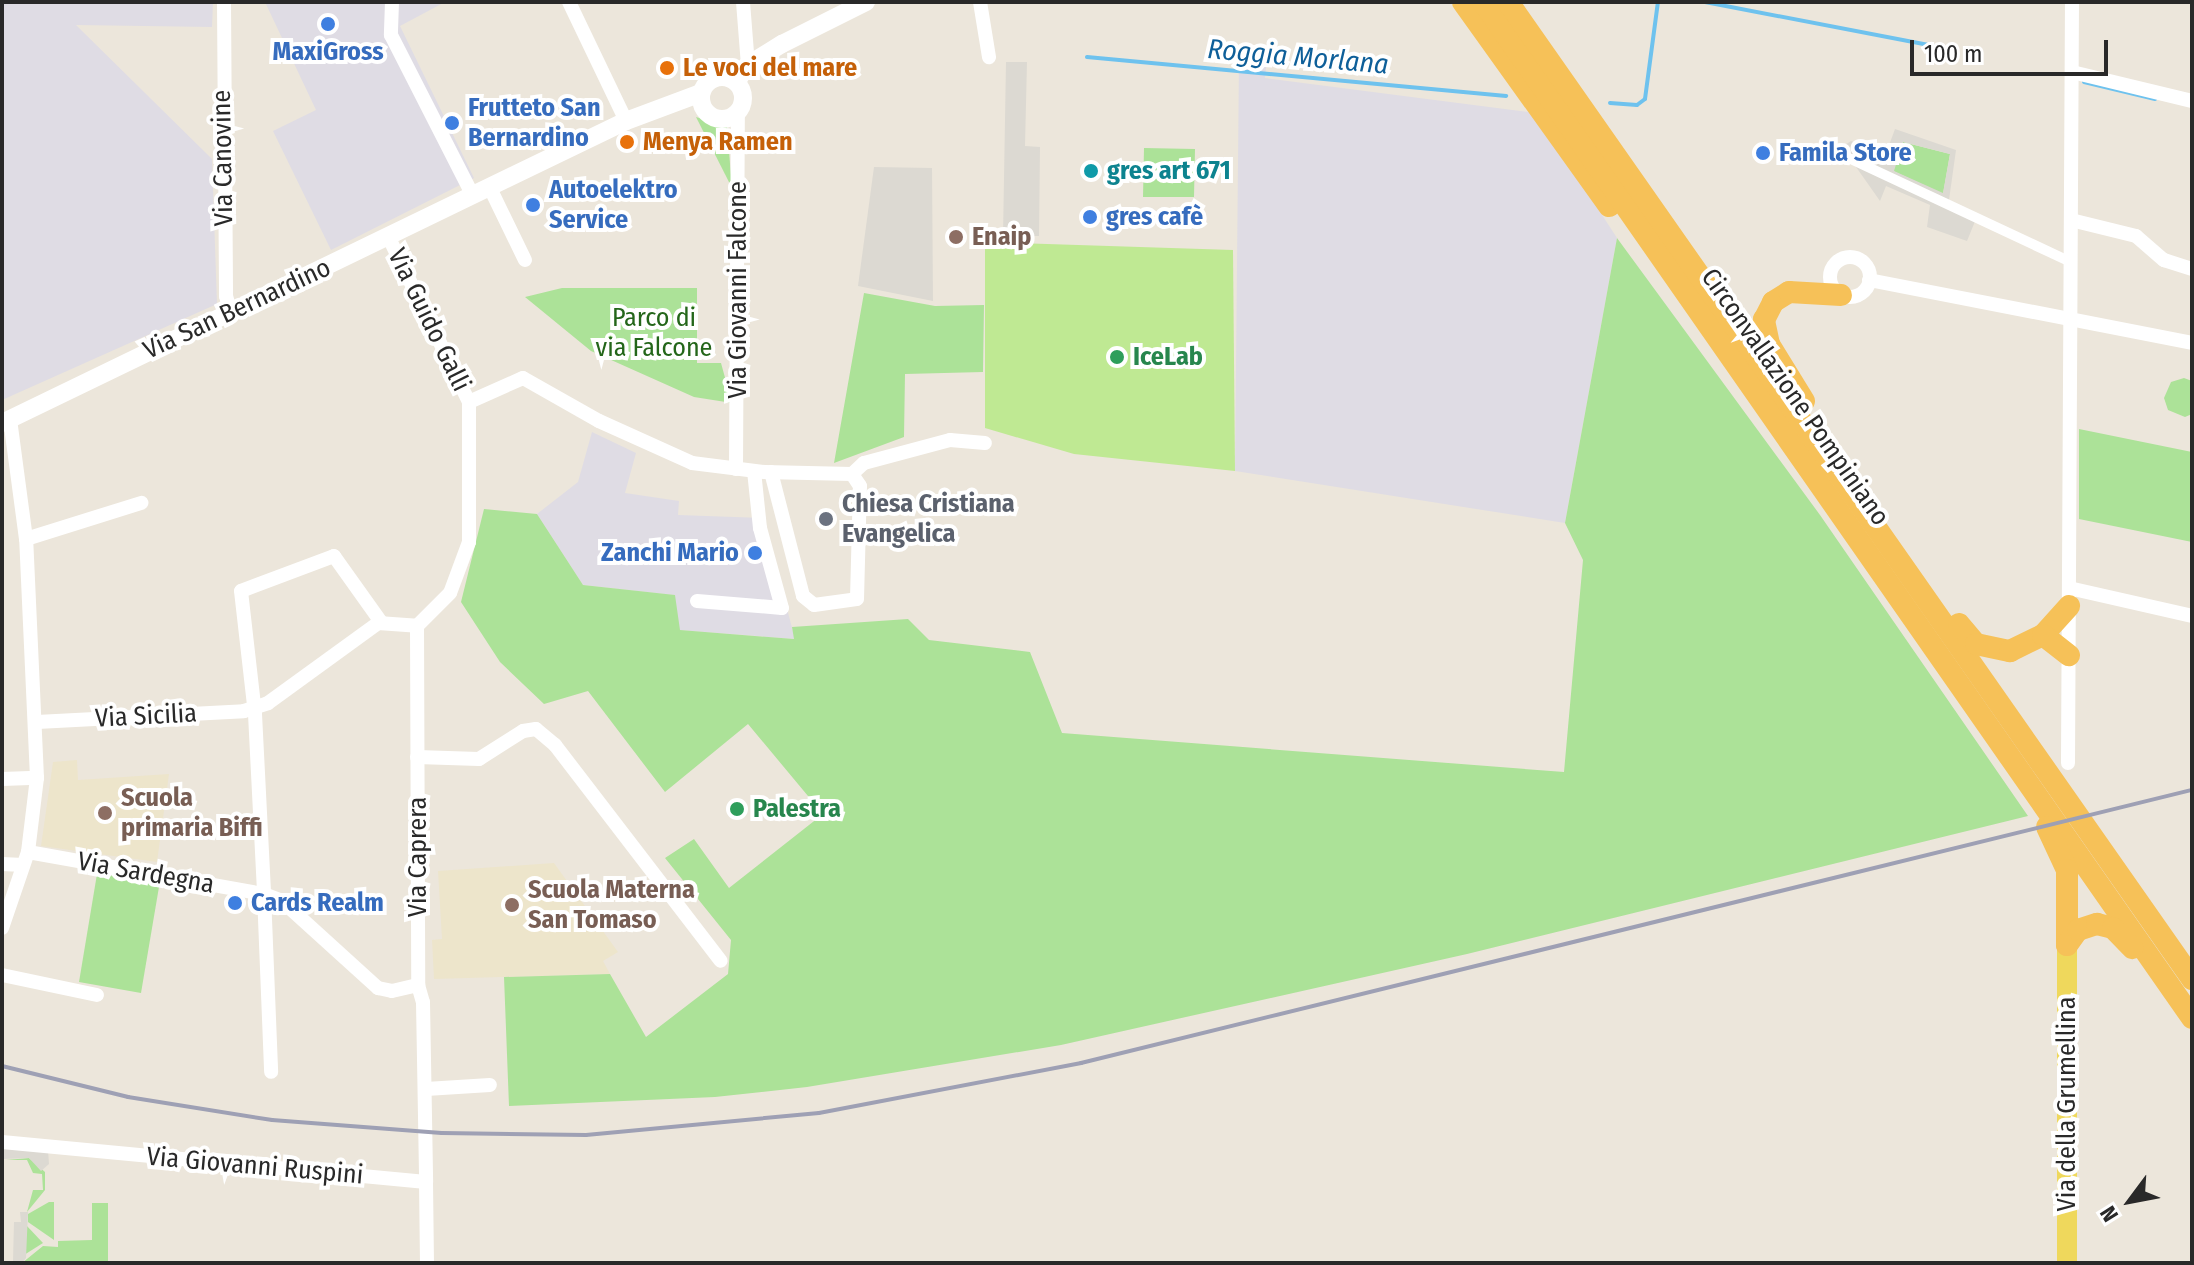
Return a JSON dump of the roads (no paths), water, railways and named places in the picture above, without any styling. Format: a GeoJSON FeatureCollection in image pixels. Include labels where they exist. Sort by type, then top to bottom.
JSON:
{"type":"FeatureCollection","features":[{"type":"Feature","properties":{"kind":"highway"},"geometry":{"type":"LineString","coordinates":[[1463,2],[1595,189],[1666,264]]}},
{"type":"Feature","properties":{"kind":"highway","name":"Circonvallazione Pompiniano"},"geometry":{"type":"LineString","coordinates":[[1483,2],[1945,660],[2071,823]]}},
{"type":"Feature","properties":{"kind":"highway","name":"Circonvallazione Pompiniano"},"geometry":{"type":"LineString","coordinates":[[1508,2],[1842,479],[2071,823]]}},
{"type":"Feature","properties":{"kind":"highway"},"geometry":{"type":"LineString","coordinates":[[1526,2],[1683,231],[1713,295]]}},
{"type":"Feature","properties":{"kind":"highway"},"geometry":{"type":"LineString","coordinates":[[1841,295],[1789,292],[1773,302],[1763,330],[1842,479],[1898,535],[1976,644],[2010,651],[2043,635],[2069,597]]}},
{"type":"Feature","properties":{"kind":"highway"},"geometry":{"type":"LineString","coordinates":[[2043,635],[2069,655]]}},
{"type":"Feature","properties":{"kind":"highway"},"geometry":{"type":"LineString","coordinates":[[1945,660],[1959,702],[2058,844],[2067,870],[2067,945]]}},
{"type":"Feature","properties":{"kind":"highway"},"geometry":{"type":"LineString","coordinates":[[2071,823],[2192,979]]}},
{"type":"Feature","properties":{"kind":"highway"},"geometry":{"type":"LineString","coordinates":[[2071,823],[2186,1010]]}},
{"type":"Feature","properties":{"kind":"highway"},"geometry":{"type":"LineString","coordinates":[[2067,945],[2084,926],[2113,928],[2160,991],[2186,1010]]}},
{"type":"Feature","properties":{"kind":"main road"},"geometry":{"type":"LineString","coordinates":[[701,93],[702,107],[712,117],[726,119],[738,112],[743,96],[736,82],[748,65],[866,2]]}},
{"type":"Feature","properties":{"kind":"main road","name":"Via San Bernardino"},"geometry":{"type":"LineString","coordinates":[[6,421],[626,121],[701,93],[715,77],[736,82]]}},
{"type":"Feature","properties":{"kind":"main road","name":"Via della Grumellina"},"geometry":{"type":"LineString","coordinates":[[2067,945],[2067,1263]]}},
{"type":"Feature","properties":{"kind":"street","name":"Via Canovine"},"geometry":{"type":"LineString","coordinates":[[224,2],[226,296],[231,313]]}},
{"type":"Feature","properties":{"kind":"street"},"geometry":{"type":"LineString","coordinates":[[392,2],[391,35],[473,196]]}},
{"type":"Feature","properties":{"kind":"street"},"geometry":{"type":"LineString","coordinates":[[569,2],[626,121]]}},
{"type":"Feature","properties":{"kind":"street"},"geometry":{"type":"LineString","coordinates":[[743,2],[748,65]]}},
{"type":"Feature","properties":{"kind":"street"},"geometry":{"type":"LineString","coordinates":[[980,2],[989,57]]}},
{"type":"Feature","properties":{"kind":"street"},"geometry":{"type":"LineString","coordinates":[[2068,763],[2072,2]]}},
{"type":"Feature","properties":{"kind":"street"},"geometry":{"type":"LineString","coordinates":[[2072,72],[2192,101]]}},
{"type":"Feature","properties":{"kind":"street","name":"Via Giovanni Falcone"},"geometry":{"type":"LineString","coordinates":[[736,469],[738,112]]}},
{"type":"Feature","properties":{"kind":"street"},"geometry":{"type":"LineString","coordinates":[[1838,153],[2071,262]]}},
{"type":"Feature","properties":{"kind":"street"},"geometry":{"type":"LineString","coordinates":[[490,188],[525,260]]}},
{"type":"Feature","properties":{"kind":"street"},"geometry":{"type":"LineString","coordinates":[[2071,220],[2136,236],[2164,260],[2192,269]]}},
{"type":"Feature","properties":{"kind":"street","name":"Via Guido Galli"},"geometry":{"type":"LineString","coordinates":[[388,236],[469,402],[469,542],[450,593],[417,626]]}},
{"type":"Feature","properties":{"kind":"street"},"geometry":{"type":"LineString","coordinates":[[1841,259],[1862,262],[1869,280],[1857,295],[1841,295],[1830,279],[1841,259]]}},
{"type":"Feature","properties":{"kind":"street"},"geometry":{"type":"LineString","coordinates":[[1869,280],[2192,343]]}},
{"type":"Feature","properties":{"kind":"street"},"geometry":{"type":"LineString","coordinates":[[469,402],[523,378],[662,452],[702,466],[754,471],[852,474],[864,463],[950,440],[985,443]]}},
{"type":"Feature","properties":{"kind":"street"},"geometry":{"type":"LineString","coordinates":[[2,928],[26,859],[37,778],[37,722],[26,539],[6,421]]}},
{"type":"Feature","properties":{"kind":"street"},"geometry":{"type":"LineString","coordinates":[[697,601],[782,608],[760,528],[754,471]]}},
{"type":"Feature","properties":{"kind":"street"},"geometry":{"type":"LineString","coordinates":[[771,472],[803,596],[814,605],[857,599],[860,486],[852,474]]}},
{"type":"Feature","properties":{"kind":"street"},"geometry":{"type":"LineString","coordinates":[[26,539],[141,503]]}},
{"type":"Feature","properties":{"kind":"street"},"geometry":{"type":"LineString","coordinates":[[271,1072],[254,705],[241,591],[334,556],[381,622],[417,626]]}},
{"type":"Feature","properties":{"kind":"street"},"geometry":{"type":"LineString","coordinates":[[2069,597],[2192,616]]}},
{"type":"Feature","properties":{"kind":"street","name":"Via Sicilia"},"geometry":{"type":"LineString","coordinates":[[37,722],[244,711],[254,705],[268,703],[381,622]]}},
{"type":"Feature","properties":{"kind":"street","name":"Via Caprera"},"geometry":{"type":"LineString","coordinates":[[417,626],[418,985],[426,1089],[426,1182]]}},
{"type":"Feature","properties":{"kind":"street"},"geometry":{"type":"LineString","coordinates":[[417,757],[479,759],[523,731],[536,729],[555,745],[721,961]]}},
{"type":"Feature","properties":{"kind":"street"},"geometry":{"type":"LineString","coordinates":[[2,779],[37,778]]}},
{"type":"Feature","properties":{"kind":"street","name":"Via Sardegna"},"geometry":{"type":"LineString","coordinates":[[2,864],[26,859],[264,894],[282,901],[378,988],[418,985]]}},
{"type":"Feature","properties":{"kind":"street"},"geometry":{"type":"LineString","coordinates":[[2,975],[97,995]]}},
{"type":"Feature","properties":{"kind":"street"},"geometry":{"type":"LineString","coordinates":[[426,1089],[490,1085]]}},
{"type":"Feature","properties":{"kind":"street","name":"Via Giovanni Ruspini"},"geometry":{"type":"LineString","coordinates":[[2,1142],[426,1182]]}},
{"type":"Feature","properties":{"kind":"street"},"geometry":{"type":"LineString","coordinates":[[426,1182],[427,1263]]}},
{"type":"Feature","properties":{"kind":"waterway","name":"Roggia Morlana"},"geometry":{"type":"LineString","coordinates":[[1610,103],[1637,105],[1645,99],[1658,2]]}},
{"type":"Feature","properties":{"kind":"waterway","name":"Roggia Morlana"},"geometry":{"type":"LineString","coordinates":[[1705,2],[1950,49]]}},
{"type":"Feature","properties":{"kind":"waterway","name":"Roggia Morlana"},"geometry":{"type":"LineString","coordinates":[[1087,57],[1506,96]]}},
{"type":"Feature","properties":{"kind":"waterway","name":"Roggia Morlana"},"geometry":{"type":"LineString","coordinates":[[2084,82],[2155,99]]}},
{"type":"Feature","properties":{"kind":"railway"},"geometry":{"type":"LineString","coordinates":[[2,1066],[128,1097],[272,1120],[442,1133],[586,1135],[819,1113],[1081,1063],[2192,790]]}},
{"type":"Feature","properties":{"kind":"place","name":"MaxiGross"},"geometry":{"type":"Point","coordinates":[328,24]}},
{"type":"Feature","properties":{"kind":"place","name":"Le voci del mare"},"geometry":{"type":"Point","coordinates":[667,68]}},
{"type":"Feature","properties":{"kind":"place","name":"Frutteto San Bernardino"},"geometry":{"type":"Point","coordinates":[452,123]}},
{"type":"Feature","properties":{"kind":"place","name":"Menya Ramen"},"geometry":{"type":"Point","coordinates":[627,142]}},
{"type":"Feature","properties":{"kind":"place","name":"Famila Store"},"geometry":{"type":"Point","coordinates":[1763,153]}},
{"type":"Feature","properties":{"kind":"place","name":"gres art 671"},"geometry":{"type":"Point","coordinates":[1091,171]}},
{"type":"Feature","properties":{"kind":"place","name":"Autoelektro Service"},"geometry":{"type":"Point","coordinates":[533,205]}},
{"type":"Feature","properties":{"kind":"place","name":"gres cafè"},"geometry":{"type":"Point","coordinates":[1090,217]}},
{"type":"Feature","properties":{"kind":"place","name":"Enaip"},"geometry":{"type":"Point","coordinates":[956,237]}},
{"type":"Feature","properties":{"kind":"place","name":"IceLab"},"geometry":{"type":"Point","coordinates":[1117,357]}},
{"type":"Feature","properties":{"kind":"place","name":"Chiesa Cristiana Evangelica"},"geometry":{"type":"Point","coordinates":[826,519]}},
{"type":"Feature","properties":{"kind":"place","name":"Zanchi Mario"},"geometry":{"type":"Point","coordinates":[755,553]}},
{"type":"Feature","properties":{"kind":"place","name":"Palestra"},"geometry":{"type":"Point","coordinates":[737,809]}},
{"type":"Feature","properties":{"kind":"place","name":"Scuola primaria Biffi"},"geometry":{"type":"Point","coordinates":[105,813]}},
{"type":"Feature","properties":{"kind":"place","name":"Cards Realm"},"geometry":{"type":"Point","coordinates":[235,903]}},
{"type":"Feature","properties":{"kind":"place","name":"Scuola Materna San Tomaso"},"geometry":{"type":"Point","coordinates":[512,905]}},
{"type":"Feature","properties":{"kind":"park label","name":"Parco di via Falcone"},"geometry":{"type":"Point","coordinates":[654,333]}}]}
